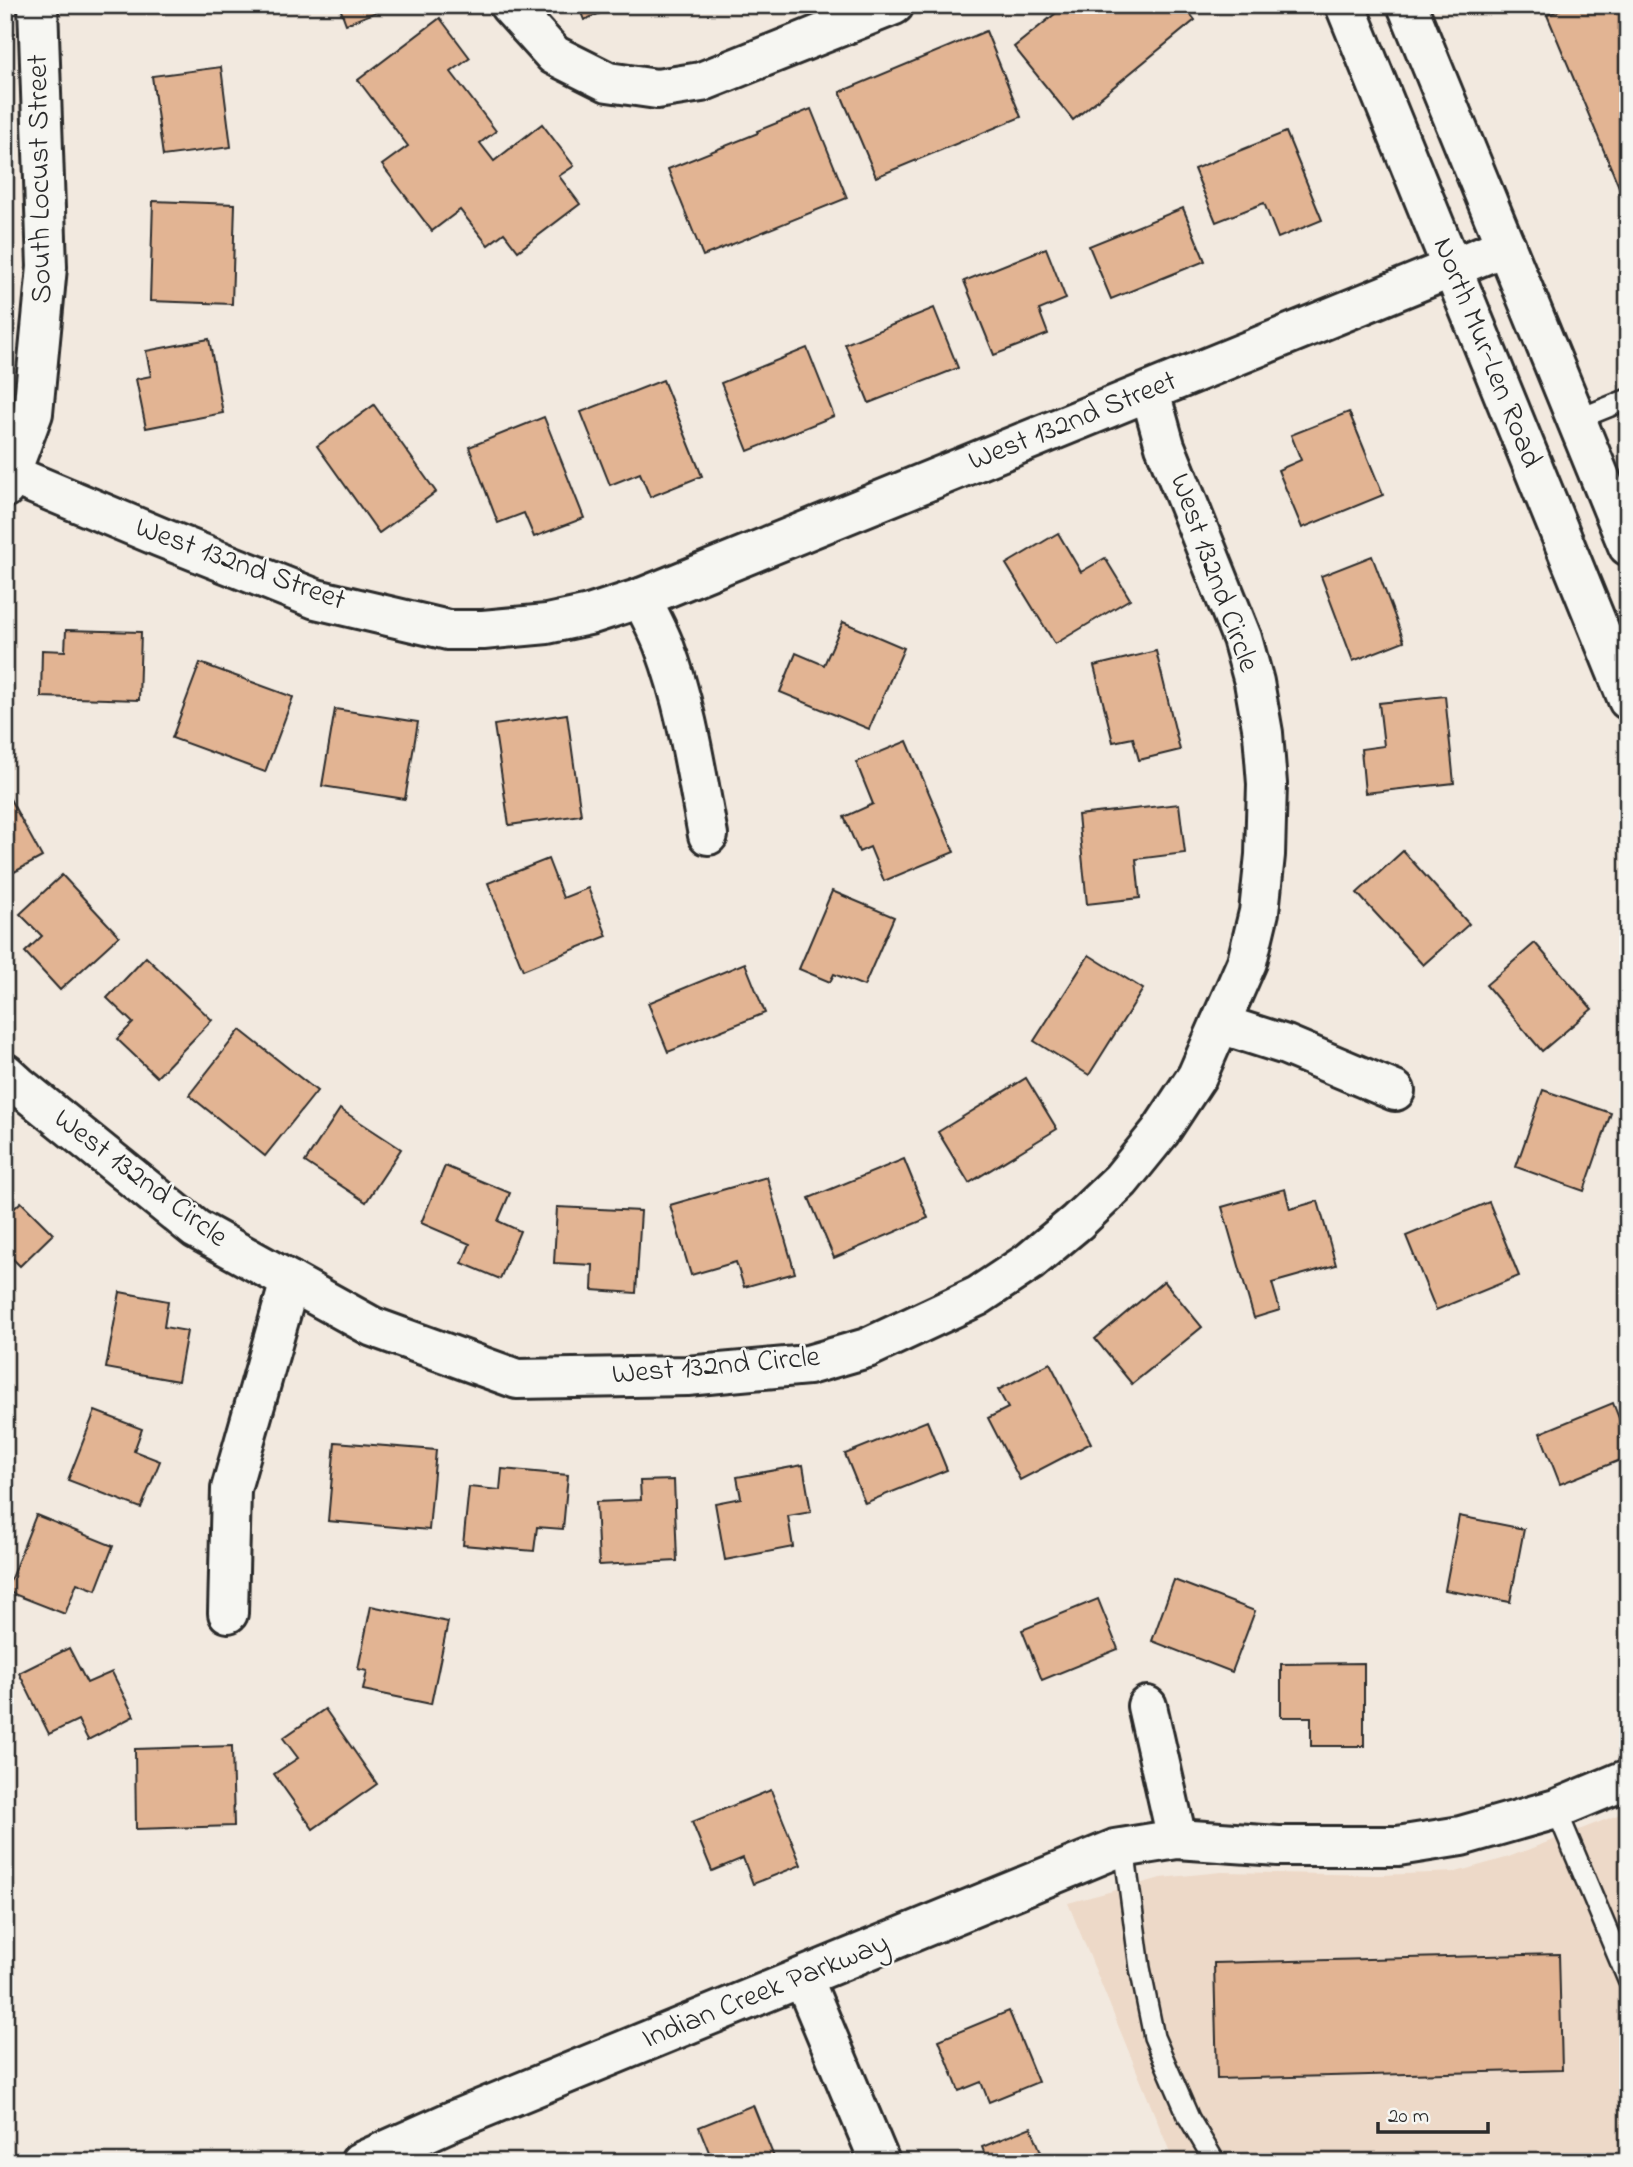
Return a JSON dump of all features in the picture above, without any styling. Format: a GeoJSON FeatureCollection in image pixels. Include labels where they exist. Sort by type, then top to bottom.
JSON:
{"type":"FeatureCollection","features":[{"type":"Feature","properties":{"kind":"street","name":"South Locust Street"},"geometry":{"type":"LineString","coordinates":[[7,479],[33,413],[47,267],[38,5]]}},
{"type":"Feature","properties":{"kind":"street"},"geometry":{"type":"LineString","coordinates":[[509,5],[554,55],[608,82],[657,89],[701,82],[894,5]]}},
{"type":"Feature","properties":{"kind":"street","name":"North Mur-Len Road"},"geometry":{"type":"LineString","coordinates":[[1345,5],[1628,700]]}},
{"type":"Feature","properties":{"kind":"street","name":"North Mur-Len Road"},"geometry":{"type":"LineString","coordinates":[[1408,5],[1628,546]]}},
{"type":"Feature","properties":{"kind":"street","name":"West 132nd Street"},"geometry":{"type":"LineString","coordinates":[[7,479],[316,599],[448,630],[483,630],[547,624],[589,615],[641,598],[1506,246]]}},
{"type":"Feature","properties":{"kind":"street","name":"West 132nd Circle"},"geometry":{"type":"LineString","coordinates":[[5,1073],[196,1228],[373,1327],[517,1378],[687,1376],[807,1365],[867,1348],[978,1296],[1029,1262],[1077,1222],[1121,1180],[1160,1132],[1197,1076],[1247,962],[1259,912],[1265,855],[1267,784],[1263,733],[1254,682],[1242,638],[1165,446],[1150,391]]}},
{"type":"Feature","properties":{"kind":"street"},"geometry":{"type":"LineString","coordinates":[[641,598],[675,677],[708,835]]}},
{"type":"Feature","properties":{"kind":"street"},"geometry":{"type":"LineString","coordinates":[[1220,1024],[1286,1045],[1395,1091]]}},
{"type":"Feature","properties":{"kind":"street"},"geometry":{"type":"LineString","coordinates":[[228,1613],[231,1489],[290,1281]]}},
{"type":"Feature","properties":{"kind":"street"},"geometry":{"type":"LineString","coordinates":[[1147,1706],[1177,1839]]}},
{"type":"Feature","properties":{"kind":"street","name":"Indian Creek Parkway"},"geometry":{"type":"LineString","coordinates":[[360,2162],[454,2120],[1115,1849],[1177,1839],[1278,1846],[1398,1846],[1461,1836],[1556,1809],[1628,1779]]}},
{"type":"Feature","properties":{"kind":"street"},"geometry":{"type":"LineString","coordinates":[[803,1978],[880,2162]]}},
{"type":"Feature","properties":{"kind":"lane"},"geometry":{"type":"LineString","coordinates":[[1576,420],[1628,399]]}},
{"type":"Feature","properties":{"kind":"lane"},"geometry":{"type":"LineString","coordinates":[[1556,1809],[1628,1980]]}},
{"type":"Feature","properties":{"kind":"lane"},"geometry":{"type":"LineString","coordinates":[[1124,1847],[1140,1968],[1154,2037],[1189,2118],[1215,2162]]}},
{"type":"Feature","properties":{"kind":"shaded area"},"geometry":{"type":"Polygon","coordinates":[[[1628,1811],[1628,2162],[1174,2162],[1068,1903],[1161,1878],[1221,1872],[1379,1875],[1456,1872],[1506,1858],[1628,1811]]]}},
{"type":"Feature","properties":{"kind":"building"},"geometry":{"type":"Polygon","coordinates":[[[156,5],[209,5],[157,12],[156,5]]]}},
{"type":"Feature","properties":{"kind":"building"},"geometry":{"type":"Polygon","coordinates":[[[339,5],[394,5],[346,24],[339,5]]]}},
{"type":"Feature","properties":{"kind":"building"},"geometry":{"type":"Polygon","coordinates":[[[578,5],[620,5],[584,20],[578,5]]]}},
{"type":"Feature","properties":{"kind":"building"},"geometry":{"type":"Polygon","coordinates":[[[1066,5],[1183,5],[1195,20],[1073,120],[1014,47],[1066,5]]]}},
{"type":"Feature","properties":{"kind":"building"},"geometry":{"type":"Polygon","coordinates":[[[1571,5],[1628,5],[1628,183],[1619,187],[1547,15],[1571,5]]]}},
{"type":"Feature","properties":{"kind":"building"},"geometry":{"type":"Polygon","coordinates":[[[440,18],[470,58],[451,72],[496,131],[480,143],[494,161],[542,124],[574,166],[559,176],[580,204],[518,251],[504,233],[488,245],[460,210],[432,231],[382,165],[408,146],[358,80],[440,18]]]}},
{"type":"Feature","properties":{"kind":"building"},"geometry":{"type":"Polygon","coordinates":[[[986,31],[1021,117],[876,177],[840,92],[986,31]]]}},
{"type":"Feature","properties":{"kind":"building"},"geometry":{"type":"Polygon","coordinates":[[[221,67],[231,147],[163,156],[152,76],[221,67]]]}},
{"type":"Feature","properties":{"kind":"building"},"geometry":{"type":"Polygon","coordinates":[[[811,109],[847,198],[703,256],[668,169],[811,109]]]}},
{"type":"Feature","properties":{"kind":"building"},"geometry":{"type":"Polygon","coordinates":[[[1286,132],[1322,220],[1278,238],[1264,203],[1216,222],[1194,169],[1286,132]]]}},
{"type":"Feature","properties":{"kind":"building"},"geometry":{"type":"Polygon","coordinates":[[[153,201],[235,204],[232,304],[150,301],[153,201]]]}},
{"type":"Feature","properties":{"kind":"building"},"geometry":{"type":"Polygon","coordinates":[[[1183,208],[1205,261],[1111,299],[1089,246],[1183,208]]]}},
{"type":"Feature","properties":{"kind":"building"},"geometry":{"type":"Polygon","coordinates":[[[1046,248],[1066,299],[1039,310],[1048,334],[994,355],[964,281],[1046,248]]]}},
{"type":"Feature","properties":{"kind":"building"},"geometry":{"type":"Polygon","coordinates":[[[934,308],[958,368],[869,403],[845,344],[934,308]]]}},
{"type":"Feature","properties":{"kind":"building"},"geometry":{"type":"Polygon","coordinates":[[[209,339],[223,413],[146,428],[136,379],[151,376],[146,351],[209,339]]]}},
{"type":"Feature","properties":{"kind":"building"},"geometry":{"type":"Polygon","coordinates":[[[807,348],[834,416],[748,451],[721,383],[807,348]]]}},
{"type":"Feature","properties":{"kind":"building"},"geometry":{"type":"Polygon","coordinates":[[[663,380],[702,476],[650,497],[640,473],[610,485],[581,412],[663,380]]]}},
{"type":"Feature","properties":{"kind":"building"},"geometry":{"type":"Polygon","coordinates":[[[374,405],[436,492],[379,533],[317,446],[374,405]]]}},
{"type":"Feature","properties":{"kind":"building"},"geometry":{"type":"Polygon","coordinates":[[[1349,412],[1383,495],[1302,528],[1278,470],[1301,460],[1291,435],[1349,412]]]}},
{"type":"Feature","properties":{"kind":"building"},"geometry":{"type":"Polygon","coordinates":[[[544,417],[584,518],[534,537],[524,513],[498,523],[469,447],[544,417]]]}},
{"type":"Feature","properties":{"kind":"building"},"geometry":{"type":"Polygon","coordinates":[[[1058,533],[1081,572],[1105,558],[1130,599],[1055,644],[1006,564],[1058,533]]]}},
{"type":"Feature","properties":{"kind":"building"},"geometry":{"type":"Polygon","coordinates":[[[1372,556],[1404,641],[1353,661],[1321,576],[1372,556]]]}},
{"type":"Feature","properties":{"kind":"building"},"geometry":{"type":"Polygon","coordinates":[[[843,622],[904,648],[869,729],[780,692],[796,653],[824,665],[843,622]]]}},
{"type":"Feature","properties":{"kind":"building"},"geometry":{"type":"Polygon","coordinates":[[[66,630],[141,632],[139,700],[41,697],[42,650],[65,651],[66,630]]]}},
{"type":"Feature","properties":{"kind":"building"},"geometry":{"type":"Polygon","coordinates":[[[1156,651],[1180,750],[1139,760],[1133,738],[1113,742],[1094,666],[1156,651]]]}},
{"type":"Feature","properties":{"kind":"building"},"geometry":{"type":"Polygon","coordinates":[[[200,663],[293,697],[265,772],[172,738],[200,663]]]}},
{"type":"Feature","properties":{"kind":"building"},"geometry":{"type":"Polygon","coordinates":[[[1445,696],[1454,783],[1365,793],[1361,749],[1384,746],[1379,703],[1445,696]]]}},
{"type":"Feature","properties":{"kind":"building"},"geometry":{"type":"Polygon","coordinates":[[[335,709],[418,722],[405,799],[322,786],[335,709]]]}},
{"type":"Feature","properties":{"kind":"building"},"geometry":{"type":"Polygon","coordinates":[[[567,714],[581,815],[509,825],[494,725],[567,714]]]}},
{"type":"Feature","properties":{"kind":"building"},"geometry":{"type":"Polygon","coordinates":[[[907,741],[954,852],[884,881],[870,847],[859,852],[844,817],[873,804],[856,762],[907,741]]]}},
{"type":"Feature","properties":{"kind":"building"},"geometry":{"type":"Polygon","coordinates":[[[5,790],[42,857],[5,877],[5,790]]]}},
{"type":"Feature","properties":{"kind":"building"},"geometry":{"type":"Polygon","coordinates":[[[1179,804],[1185,853],[1136,859],[1140,898],[1087,904],[1078,815],[1179,804]]]}},
{"type":"Feature","properties":{"kind":"building"},"geometry":{"type":"Polygon","coordinates":[[[1403,851],[1469,924],[1423,965],[1357,893],[1403,851]]]}},
{"type":"Feature","properties":{"kind":"building"},"geometry":{"type":"Polygon","coordinates":[[[548,859],[563,898],[588,888],[607,936],[523,970],[488,883],[548,859]]]}},
{"type":"Feature","properties":{"kind":"building"},"geometry":{"type":"Polygon","coordinates":[[[62,875],[119,936],[60,990],[25,952],[42,936],[20,914],[62,875]]]}},
{"type":"Feature","properties":{"kind":"building"},"geometry":{"type":"Polygon","coordinates":[[[832,891],[894,917],[864,986],[834,974],[830,982],[799,969],[832,891]]]}},
{"type":"Feature","properties":{"kind":"building"},"geometry":{"type":"Polygon","coordinates":[[[1535,943],[1592,1009],[1542,1051],[1486,985],[1535,943]]]}},
{"type":"Feature","properties":{"kind":"building"},"geometry":{"type":"Polygon","coordinates":[[[1089,955],[1143,989],[1089,1075],[1034,1041],[1089,955]]]}},
{"type":"Feature","properties":{"kind":"building"},"geometry":{"type":"Polygon","coordinates":[[[146,957],[212,1020],[157,1077],[117,1039],[133,1023],[107,998],[146,957]]]}},
{"type":"Feature","properties":{"kind":"building"},"geometry":{"type":"Polygon","coordinates":[[[745,963],[765,1013],[668,1052],[648,1003],[745,963]]]}},
{"type":"Feature","properties":{"kind":"building"},"geometry":{"type":"Polygon","coordinates":[[[240,1030],[317,1091],[265,1156],[189,1095],[240,1030]]]}},
{"type":"Feature","properties":{"kind":"building"},"geometry":{"type":"Polygon","coordinates":[[[1026,1078],[1057,1129],[969,1183],[938,1132],[1026,1078]]]}},
{"type":"Feature","properties":{"kind":"building"},"geometry":{"type":"Polygon","coordinates":[[[1543,1090],[1611,1113],[1584,1191],[1516,1167],[1543,1090]]]}},
{"type":"Feature","properties":{"kind":"building"},"geometry":{"type":"Polygon","coordinates":[[[340,1109],[401,1149],[366,1202],[305,1162],[340,1109]]]}},
{"type":"Feature","properties":{"kind":"building"},"geometry":{"type":"Polygon","coordinates":[[[904,1159],[928,1218],[834,1258],[809,1198],[904,1159]]]}},
{"type":"Feature","properties":{"kind":"building"},"geometry":{"type":"Polygon","coordinates":[[[445,1166],[510,1193],[498,1221],[520,1231],[500,1279],[462,1263],[470,1244],[421,1223],[445,1166]]]}},
{"type":"Feature","properties":{"kind":"building"},"geometry":{"type":"Polygon","coordinates":[[[767,1177],[795,1273],[744,1287],[736,1262],[691,1275],[670,1205],[767,1177]]]}},
{"type":"Feature","properties":{"kind":"building"},"geometry":{"type":"Polygon","coordinates":[[[1285,1189],[1290,1209],[1318,1201],[1336,1265],[1272,1283],[1280,1310],[1254,1318],[1222,1207],[1285,1189]]]}},
{"type":"Feature","properties":{"kind":"building"},"geometry":{"type":"Polygon","coordinates":[[[21,1202],[53,1234],[20,1266],[7,1253],[5,1255],[5,1217],[21,1202]]]}},
{"type":"Feature","properties":{"kind":"building"},"geometry":{"type":"Polygon","coordinates":[[[1489,1202],[1519,1276],[1436,1310],[1406,1236],[1489,1202]]]}},
{"type":"Feature","properties":{"kind":"building"},"geometry":{"type":"Polygon","coordinates":[[[557,1207],[641,1211],[636,1293],[592,1290],[593,1265],[554,1263],[557,1207]]]}},
{"type":"Feature","properties":{"kind":"building"},"geometry":{"type":"Polygon","coordinates":[[[1164,1281],[1202,1327],[1132,1384],[1095,1339],[1164,1281]]]}},
{"type":"Feature","properties":{"kind":"building"},"geometry":{"type":"Polygon","coordinates":[[[120,1292],[168,1301],[164,1327],[187,1331],[178,1381],[106,1368],[120,1292]]]}},
{"type":"Feature","properties":{"kind":"building"},"geometry":{"type":"Polygon","coordinates":[[[1050,1363],[1091,1443],[1020,1480],[988,1418],[1008,1408],[998,1390],[1050,1363]]]}},
{"type":"Feature","properties":{"kind":"building"},"geometry":{"type":"Polygon","coordinates":[[[1613,1403],[1628,1441],[1628,1457],[1560,1484],[1540,1433],[1613,1403]]]}},
{"type":"Feature","properties":{"kind":"building"},"geometry":{"type":"Polygon","coordinates":[[[95,1411],[142,1429],[134,1451],[160,1461],[141,1508],[68,1480],[95,1411]]]}},
{"type":"Feature","properties":{"kind":"building"},"geometry":{"type":"Polygon","coordinates":[[[927,1421],[947,1470],[865,1503],[845,1454],[927,1421]]]}},
{"type":"Feature","properties":{"kind":"building"},"geometry":{"type":"Polygon","coordinates":[[[335,1442],[436,1450],[429,1530],[328,1521],[335,1442]]]}},
{"type":"Feature","properties":{"kind":"building"},"geometry":{"type":"Polygon","coordinates":[[[803,1465],[811,1512],[788,1516],[793,1547],[725,1560],[715,1503],[741,1498],[737,1477],[803,1465]]]}},
{"type":"Feature","properties":{"kind":"building"},"geometry":{"type":"Polygon","coordinates":[[[502,1469],[568,1475],[563,1529],[537,1527],[534,1551],[463,1545],[469,1487],[500,1490],[502,1469]]]}},
{"type":"Feature","properties":{"kind":"building"},"geometry":{"type":"Polygon","coordinates":[[[674,1480],[677,1561],[599,1565],[596,1502],[641,1500],[640,1481],[674,1480]]]}},
{"type":"Feature","properties":{"kind":"building"},"geometry":{"type":"Polygon","coordinates":[[[36,1515],[113,1546],[96,1590],[77,1583],[65,1614],[6,1591],[36,1515]]]}},
{"type":"Feature","properties":{"kind":"building"},"geometry":{"type":"Polygon","coordinates":[[[1459,1516],[1524,1529],[1510,1602],[1445,1590],[1459,1516]]]}},
{"type":"Feature","properties":{"kind":"building"},"geometry":{"type":"Polygon","coordinates":[[[1174,1580],[1255,1611],[1232,1672],[1152,1641],[1174,1580]]]}},
{"type":"Feature","properties":{"kind":"building"},"geometry":{"type":"Polygon","coordinates":[[[1098,1599],[1118,1649],[1042,1680],[1022,1630],[1098,1599]]]}},
{"type":"Feature","properties":{"kind":"building"},"geometry":{"type":"Polygon","coordinates":[[[371,1606],[448,1622],[431,1704],[363,1690],[367,1671],[358,1669],[371,1606]]]}},
{"type":"Feature","properties":{"kind":"building"},"geometry":{"type":"Polygon","coordinates":[[[69,1648],[87,1683],[112,1672],[134,1716],[88,1740],[78,1720],[49,1734],[19,1673],[69,1648]]]}},
{"type":"Feature","properties":{"kind":"building"},"geometry":{"type":"Polygon","coordinates":[[[1364,1663],[1364,1746],[1311,1746],[1311,1717],[1281,1717],[1281,1664],[1364,1663]]]}},
{"type":"Feature","properties":{"kind":"building"},"geometry":{"type":"Polygon","coordinates":[[[325,1709],[377,1784],[313,1829],[274,1774],[298,1758],[283,1738],[325,1709]]]}},
{"type":"Feature","properties":{"kind":"building"},"geometry":{"type":"Polygon","coordinates":[[[232,1746],[234,1826],[136,1829],[135,1749],[232,1746]]]}},
{"type":"Feature","properties":{"kind":"building"},"geometry":{"type":"Polygon","coordinates":[[[771,1790],[801,1865],[753,1884],[743,1858],[712,1871],[692,1822],[771,1790]]]}},
{"type":"Feature","properties":{"kind":"building"},"geometry":{"type":"Polygon","coordinates":[[[1559,1954],[1562,2070],[1217,2079],[1214,1963],[1559,1954]]]}},
{"type":"Feature","properties":{"kind":"building"},"geometry":{"type":"Polygon","coordinates":[[[1009,2011],[1038,2082],[989,2102],[981,2082],[959,2091],[939,2040],[1009,2011]]]}},
{"type":"Feature","properties":{"kind":"building"},"geometry":{"type":"Polygon","coordinates":[[[753,2105],[776,2162],[713,2162],[699,2127],[753,2105]]]}},
{"type":"Feature","properties":{"kind":"building"},"geometry":{"type":"Polygon","coordinates":[[[1031,2127],[1045,2162],[988,2162],[982,2147],[1031,2127]]]}}]}
